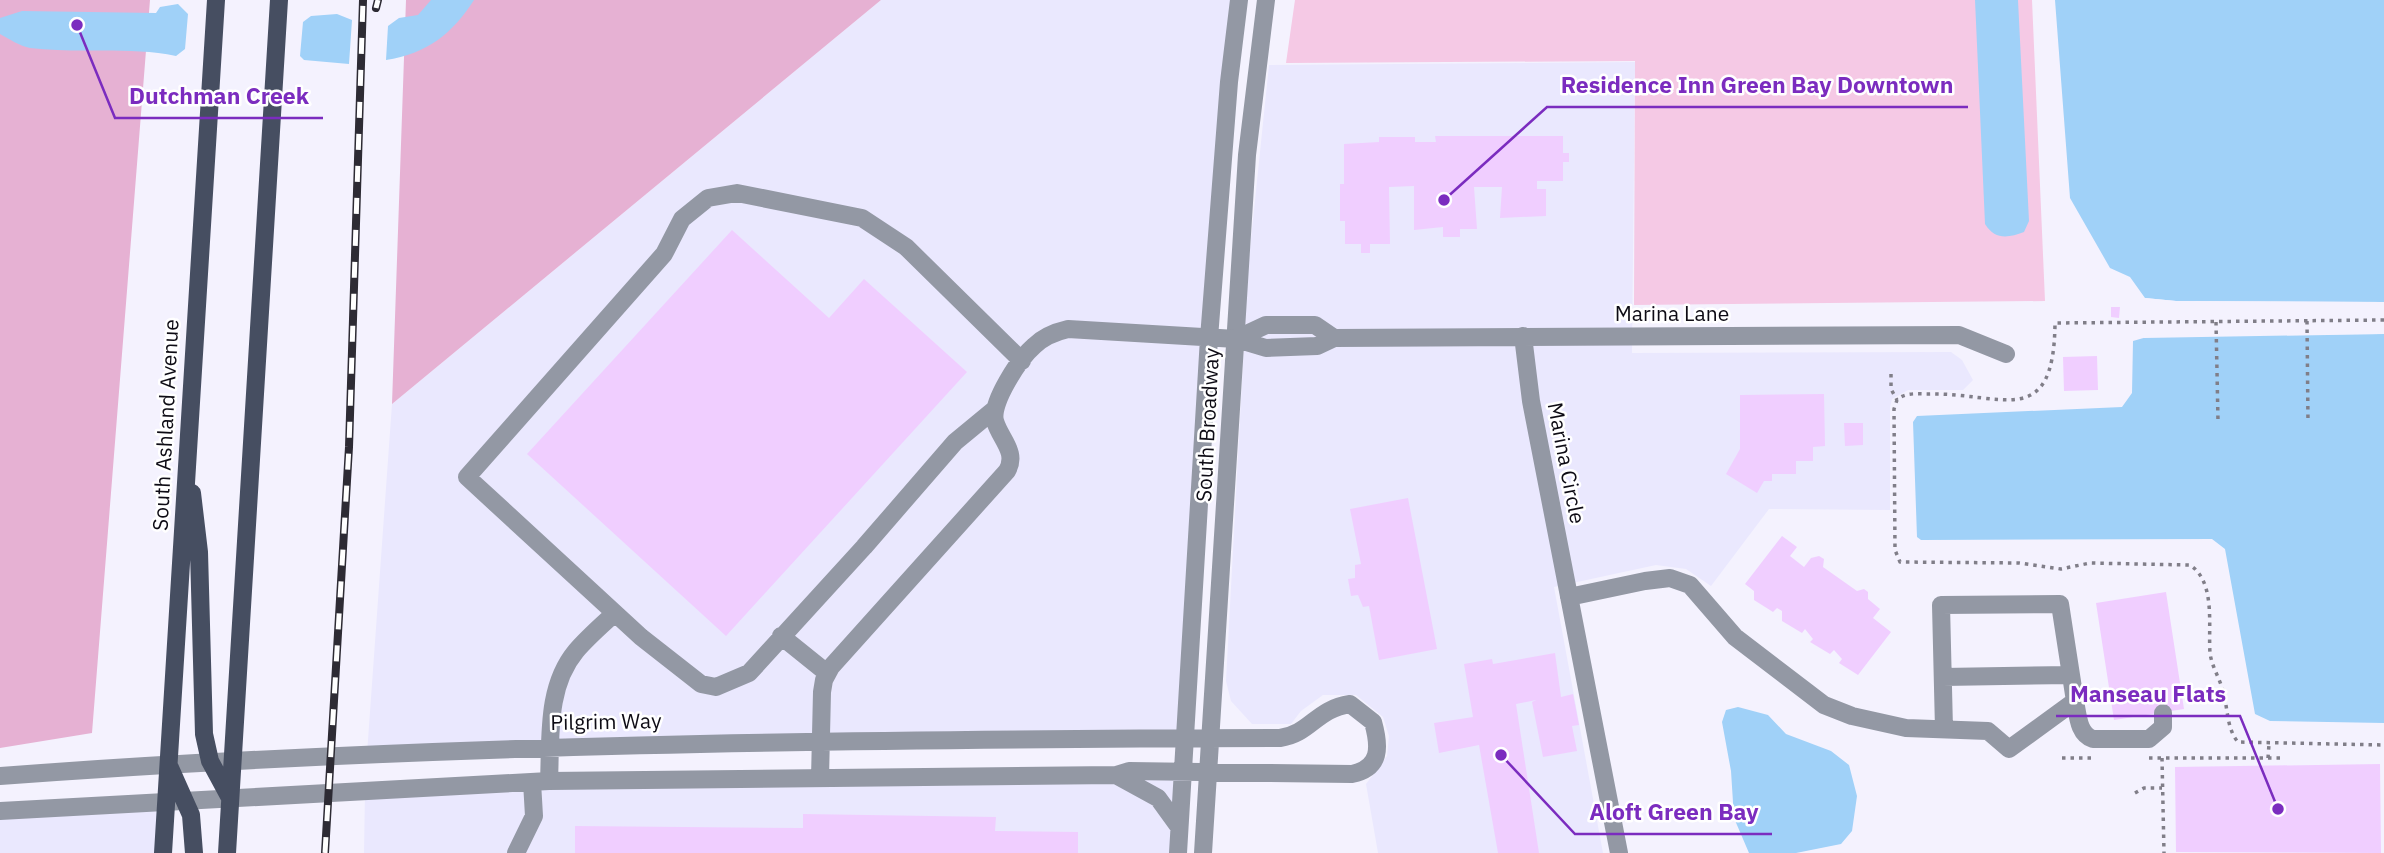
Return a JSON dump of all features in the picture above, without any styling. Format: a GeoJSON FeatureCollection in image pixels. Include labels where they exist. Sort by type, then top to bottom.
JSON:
{"type":"FeatureCollection","features":[{"type":"Feature","properties":{"kind":"main road","name":"South Ashland Avenue"},"geometry":{"type":"LineString","coordinates":[[163,853],[216,0]]}},
{"type":"Feature","properties":{"kind":"main road"},"geometry":{"type":"LineString","coordinates":[[227,853],[279,0]]}},
{"type":"Feature","properties":{"kind":"main road"},"geometry":{"type":"LineString","coordinates":[[187,469],[197,519],[204,734],[210,761],[230,799]]}},
{"type":"Feature","properties":{"kind":"main road"},"geometry":{"type":"LineString","coordinates":[[169,764],[187,802],[194,829],[194,853]]}},
{"type":"Feature","properties":{"kind":"street","name":"South Broadway"},"geometry":{"type":"LineString","coordinates":[[1178,853],[1209,338],[1225,125],[1239,0]]}},
{"type":"Feature","properties":{"kind":"street","name":"South Broadway"},"geometry":{"type":"LineString","coordinates":[[1203,853],[1213,738],[1247,155],[1266,0]]}},
{"type":"Feature","properties":{"kind":"street"},"geometry":{"type":"LineString","coordinates":[[995,409],[955,442],[864,547],[748,673],[716,687],[701,684],[681,670],[467,477],[664,254],[682,219],[708,198],[737,193],[862,218],[906,247],[1022,361]]}},
{"type":"Feature","properties":{"kind":"street","name":"Marina Lane"},"geometry":{"type":"LineString","coordinates":[[995,409],[1022,361],[1045,337],[1068,329],[1236,339],[1266,325],[1315,325],[1334,338],[1959,335],[2006,354]]}},
{"type":"Feature","properties":{"kind":"street","name":"Marina Circle"},"geometry":{"type":"LineString","coordinates":[[1523,336],[1531,401],[1619,853]]}},
{"type":"Feature","properties":{"kind":"street"},"geometry":{"type":"LineString","coordinates":[[820,778],[822,692],[827,673],[1007,471],[1012,463],[995,421],[995,409]]}},
{"type":"Feature","properties":{"kind":"street"},"geometry":{"type":"LineString","coordinates":[[1569,597],[1670,578],[1690,585],[1734,637],[1824,705],[1852,716],[1906,728],[1988,731],[2009,750],[2075,701]]}},
{"type":"Feature","properties":{"kind":"street"},"geometry":{"type":"LineString","coordinates":[[1944,729],[1941,605],[2060,604],[2075,701],[2085,737],[2149,739],[2163,727],[2163,713]]}},
{"type":"Feature","properties":{"kind":"street"},"geometry":{"type":"LineString","coordinates":[[516,853],[534,816],[550,746],[552,708],[560,678],[575,653],[615,613]]}},
{"type":"Feature","properties":{"kind":"street"},"geometry":{"type":"LineString","coordinates":[[781,636],[827,673]]}},
{"type":"Feature","properties":{"kind":"street"},"geometry":{"type":"LineString","coordinates":[[1943,677],[2071,676]]}},
{"type":"Feature","properties":{"kind":"street","name":"Pilgrim Way"},"geometry":{"type":"LineString","coordinates":[[0,776],[210,761],[550,746],[1295,736],[1321,712],[1350,704],[1373,722],[1378,755],[1373,765],[1352,774],[1210,773]]}},
{"type":"Feature","properties":{"kind":"street"},"geometry":{"type":"LineString","coordinates":[[0,811],[540,782],[1116,775],[1129,771],[1210,773]]}},
{"type":"Feature","properties":{"kind":"street"},"geometry":{"type":"LineString","coordinates":[[1116,775],[1158,797],[1179,828]]}},
{"type":"Feature","properties":{"kind":"path"},"geometry":{"type":"LineString","coordinates":[[2384,320],[2056,323],[2054,359],[2050,373],[2030,395],[2001,402],[1951,393],[1906,394],[1897,400],[1894,409],[1897,559],[1906,564],[2019,563],[2061,569],[2090,563],[2182,562],[2190,565],[2203,581],[2211,624],[2212,663],[2224,692],[2232,733],[2242,743],[2384,745]]}},
{"type":"Feature","properties":{"kind":"path"},"geometry":{"type":"LineString","coordinates":[[2216,321],[2218,421]]}},
{"type":"Feature","properties":{"kind":"path"},"geometry":{"type":"LineString","coordinates":[[2307,321],[2308,423]]}},
{"type":"Feature","properties":{"kind":"path"},"geometry":{"type":"LineString","coordinates":[[1891,374],[1891,389],[1897,400]]}},
{"type":"Feature","properties":{"kind":"path"},"geometry":{"type":"LineString","coordinates":[[2268,758],[2269,744]]}},
{"type":"Feature","properties":{"kind":"path"},"geometry":{"type":"LineString","coordinates":[[2062,758],[2099,758]]}},
{"type":"Feature","properties":{"kind":"path"},"geometry":{"type":"LineString","coordinates":[[2137,758],[2280,758]]}},
{"type":"Feature","properties":{"kind":"path"},"geometry":{"type":"LineString","coordinates":[[2162,758],[2164,853]]}},
{"type":"Feature","properties":{"kind":"path"},"geometry":{"type":"LineString","coordinates":[[2135,793],[2144,788],[2162,788]]}},
{"type":"Feature","properties":{"kind":"shaded area"},"geometry":{"type":"Polygon","coordinates":[[[0,0],[150,0],[92,733],[0,748],[0,0]]]}},
{"type":"Feature","properties":{"kind":"shaded area"},"geometry":{"type":"Polygon","coordinates":[[[406,0],[881,0],[392,404],[406,0]]]}},
{"type":"Feature","properties":{"kind":"shaded area"},"geometry":{"type":"Polygon","coordinates":[[[881,0],[1239,0],[1183,739],[367,754],[392,404],[881,0]]]}},
{"type":"Feature","properties":{"kind":"shaded area"},"geometry":{"type":"Polygon","coordinates":[[[1295,0],[2032,0],[2045,301],[1634,305],[1635,61],[1286,63],[1295,0]]]}},
{"type":"Feature","properties":{"kind":"shaded area"},"geometry":{"type":"Polygon","coordinates":[[[1635,62],[1632,353],[1951,352],[1962,360],[1973,380],[1963,390],[1908,390],[1892,399],[1890,510],[1769,509],[1711,586],[1686,569],[1656,565],[1554,587],[1603,853],[1378,853],[1366,784],[1387,756],[1389,736],[1383,717],[1356,695],[1323,695],[1301,711],[1291,724],[1252,724],[1231,701],[1226,681],[1248,268],[1269,65],[1635,62]]]}},
{"type":"Feature","properties":{"kind":"shaded area"},"geometry":{"type":"Polygon","coordinates":[[[1182,771],[1178,853],[364,853],[365,791],[1182,771]]]}},
{"type":"Feature","properties":{"kind":"shaded area"},"geometry":{"type":"Polygon","coordinates":[[[166,804],[163,853],[0,853],[0,811],[166,804]]]}},
{"type":"Feature","properties":{"kind":"water"},"geometry":{"type":"Polygon","coordinates":[[[431,0],[474,0],[438,40],[414,53],[386,60],[388,26],[399,18],[418,15],[431,0]]]}},
{"type":"Feature","properties":{"kind":"water"},"geometry":{"type":"Polygon","coordinates":[[[1975,0],[2018,0],[2029,221],[2024,232],[2013,236],[1993,233],[1985,224],[1975,0]]]}},
{"type":"Feature","properties":{"kind":"water"},"geometry":{"type":"Polygon","coordinates":[[[2055,0],[2384,0],[2384,302],[2176,301],[2145,298],[2130,277],[2110,268],[2070,198],[2055,0]]]}},
{"type":"Feature","properties":{"kind":"water"},"geometry":{"type":"Polygon","coordinates":[[[178,4],[188,14],[185,49],[176,56],[140,51],[30,48],[0,34],[0,18],[22,11],[156,13],[160,7],[178,4]]]}},
{"type":"Feature","properties":{"kind":"water"},"geometry":{"type":"Polygon","coordinates":[[[337,14],[352,20],[349,64],[304,60],[300,56],[303,22],[311,16],[337,14]]]}},
{"type":"Feature","properties":{"kind":"water"},"geometry":{"type":"Polygon","coordinates":[[[2384,334],[2384,723],[2270,721],[2255,714],[2225,549],[2212,539],[1921,540],[1917,537],[1913,422],[1917,416],[2122,407],[2132,393],[2133,341],[2154,335],[2384,334]]]}},
{"type":"Feature","properties":{"kind":"water"},"geometry":{"type":"Polygon","coordinates":[[[1738,707],[1768,715],[1786,734],[1831,751],[1849,765],[1857,796],[1852,831],[1841,844],[1796,853],[1749,853],[1734,818],[1731,771],[1722,722],[1726,710],[1738,707]]]}},
{"type":"Feature","properties":{"kind":"pier"},"geometry":{"type":"Polygon","coordinates":[[[2145,298],[2176,301],[2384,302],[2384,306],[2176,305],[2145,301],[2145,298]]]}},
{"type":"Feature","properties":{"kind":"pier"},"geometry":{"type":"Polygon","coordinates":[[[2384,331],[2384,334],[2144,338],[2144,334],[2154,332],[2384,331]]]}},
{"type":"Feature","properties":{"kind":"building"},"geometry":{"type":"Polygon","coordinates":[[[1435,136],[1563,136],[1563,153],[1569,153],[1569,162],[1563,162],[1563,181],[1537,181],[1537,189],[1546,189],[1546,216],[1500,218],[1502,187],[1474,187],[1477,229],[1460,229],[1460,237],[1443,237],[1443,227],[1414,230],[1414,186],[1389,187],[1390,244],[1370,244],[1370,253],[1361,253],[1361,244],[1345,244],[1345,221],[1340,221],[1344,144],[1379,142],[1379,137],[1415,137],[1415,142],[1436,142],[1435,136]]]}},
{"type":"Feature","properties":{"kind":"building"},"geometry":{"type":"Polygon","coordinates":[[[732,230],[829,318],[864,279],[967,372],[726,636],[527,454],[732,230]]]}},
{"type":"Feature","properties":{"kind":"building"},"geometry":{"type":"Polygon","coordinates":[[[2111,307],[2120,307],[2119,318],[2111,317],[2111,307]]]}},
{"type":"Feature","properties":{"kind":"building"},"geometry":{"type":"Polygon","coordinates":[[[2097,356],[2098,390],[2064,391],[2063,357],[2097,356]]]}},
{"type":"Feature","properties":{"kind":"building"},"geometry":{"type":"Polygon","coordinates":[[[1824,394],[1825,446],[1813,447],[1813,461],[1796,461],[1796,474],[1772,474],[1772,481],[1764,481],[1757,493],[1726,474],[1740,449],[1740,395],[1824,394]]]}},
{"type":"Feature","properties":{"kind":"building"},"geometry":{"type":"Polygon","coordinates":[[[1844,423],[1863,423],[1863,445],[1845,446],[1844,423]]]}},
{"type":"Feature","properties":{"kind":"building"},"geometry":{"type":"Polygon","coordinates":[[[1408,498],[1437,649],[1379,660],[1369,606],[1363,607],[1358,595],[1351,596],[1348,579],[1355,578],[1355,565],[1361,564],[1350,509],[1408,498]]]}},
{"type":"Feature","properties":{"kind":"building"},"geometry":{"type":"Polygon","coordinates":[[[1782,536],[1797,547],[1790,556],[1804,567],[1811,558],[1819,556],[1824,559],[1823,567],[1857,591],[1864,589],[1868,592],[1868,599],[1880,609],[1873,618],[1891,632],[1858,675],[1839,663],[1842,659],[1834,650],[1830,654],[1810,642],[1813,639],[1805,629],[1802,633],[1782,621],[1782,611],[1777,608],[1773,612],[1754,600],[1754,591],[1745,584],[1782,536]]]}},
{"type":"Feature","properties":{"kind":"building"},"geometry":{"type":"Polygon","coordinates":[[[2166,592],[2184,709],[2114,720],[2096,603],[2166,592]]]}},
{"type":"Feature","properties":{"kind":"building"},"geometry":{"type":"Polygon","coordinates":[[[1555,653],[1561,697],[1573,694],[1579,725],[1572,726],[1577,751],[1543,757],[1532,702],[1536,700],[1516,704],[1539,853],[1498,853],[1479,745],[1439,753],[1434,723],[1473,717],[1464,664],[1492,659],[1493,664],[1555,653]]]}},
{"type":"Feature","properties":{"kind":"building"},"geometry":{"type":"Polygon","coordinates":[[[2380,764],[2381,853],[2176,852],[2175,767],[2380,764]]]}},
{"type":"Feature","properties":{"kind":"building"},"geometry":{"type":"Polygon","coordinates":[[[803,814],[996,817],[995,831],[1078,832],[1078,853],[575,853],[575,826],[803,828],[803,814]]]}},
{"type":"Feature","properties":{"kind":"railway"},"geometry":{"type":"LineString","coordinates":[[325,853],[349,447],[363,0]]}},
{"type":"Feature","properties":{"kind":"railway"},"geometry":{"type":"LineString","coordinates":[[376,8],[378,0]]}},
{"type":"Feature","properties":{"kind":"place","name":"Dutchman Creek"},"geometry":{"type":"Point","coordinates":[77,25]}},
{"type":"Feature","properties":{"kind":"place","name":"Residence Inn Green Bay Downtown"},"geometry":{"type":"Point","coordinates":[1444,200]}},
{"type":"Feature","properties":{"kind":"place","name":"Aloft Green Bay"},"geometry":{"type":"Point","coordinates":[1501,755]}},
{"type":"Feature","properties":{"kind":"place","name":"Manseau Flats"},"geometry":{"type":"Point","coordinates":[2278,809]}}]}
